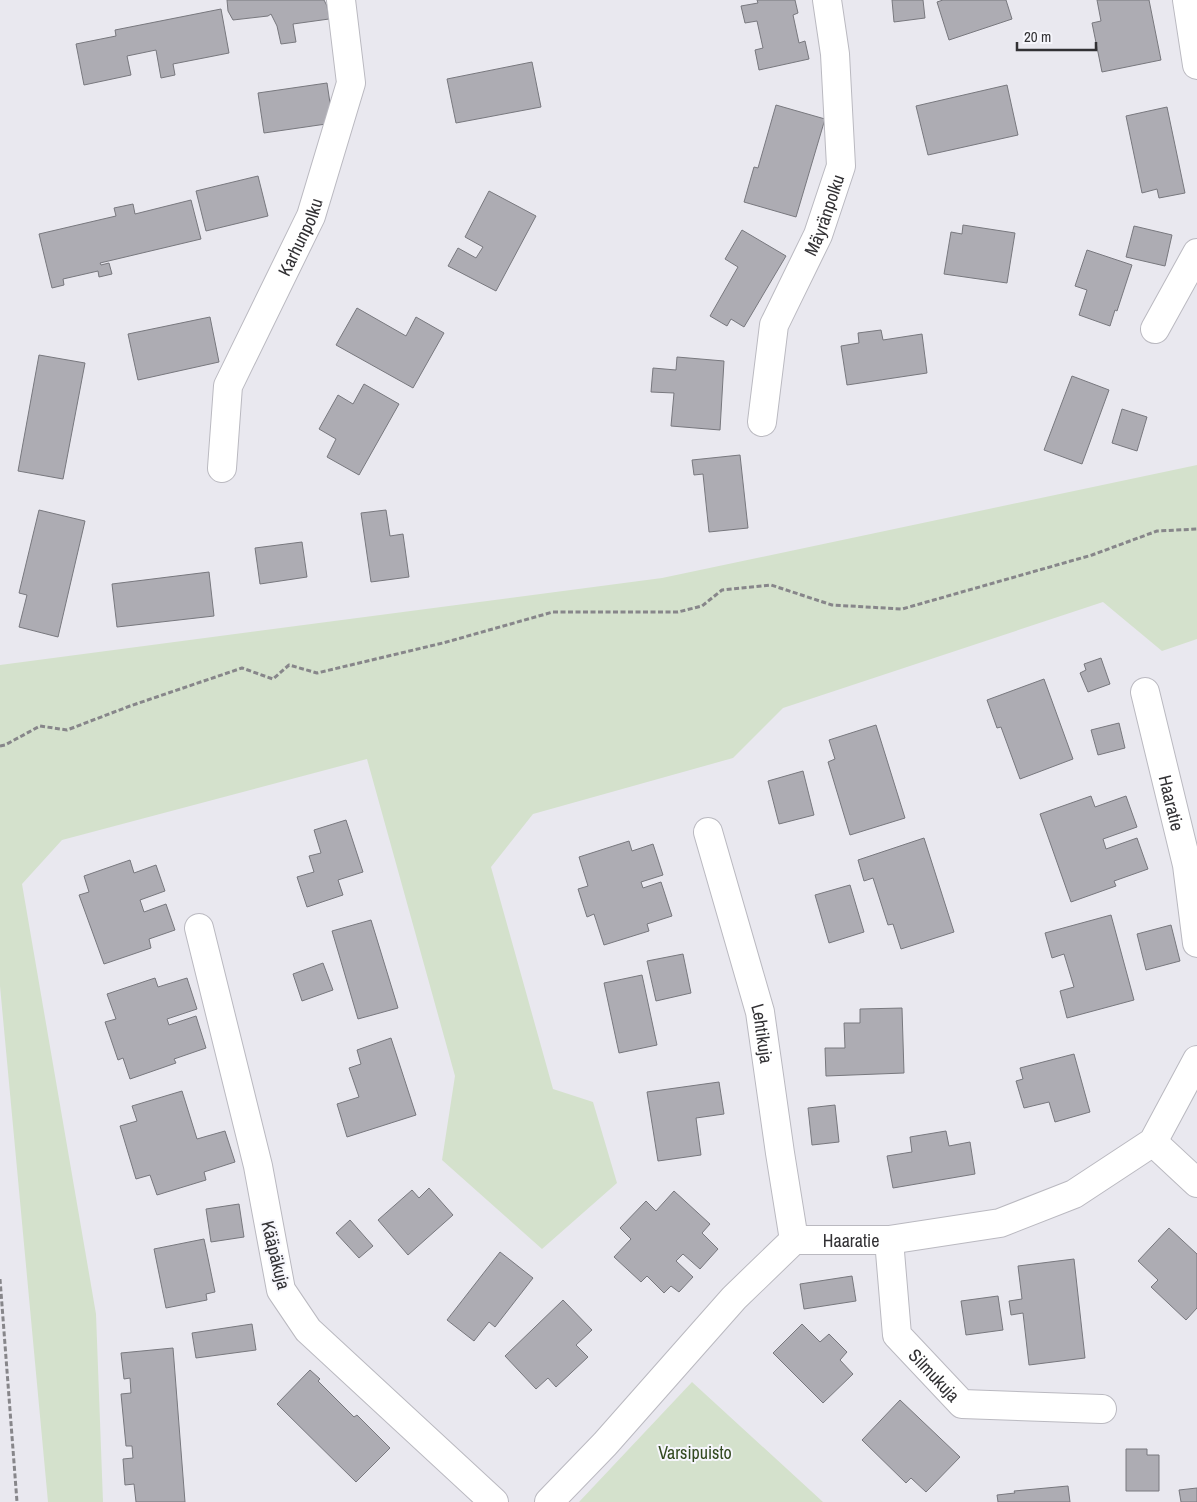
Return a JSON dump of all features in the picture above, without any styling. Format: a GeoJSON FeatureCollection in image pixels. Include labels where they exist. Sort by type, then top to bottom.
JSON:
{"type":"FeatureCollection","features":[{"type":"Feature","properties":{"kind":"street","name":"Karhunpolku"},"geometry":{"type":"LineString","coordinates":[[222,468],[228,386],[311,216],[351,83],[341,0]]}},
{"type":"Feature","properties":{"kind":"street","name":"Mäyränpolku"},"geometry":{"type":"LineString","coordinates":[[762,422],[774,325],[818,235],[841,166],[835,54],[827,0]]}},
{"type":"Feature","properties":{"kind":"street"},"geometry":{"type":"LineString","coordinates":[[1187,0],[1197,65]]}},
{"type":"Feature","properties":{"kind":"street"},"geometry":{"type":"LineString","coordinates":[[1155,329],[1197,253]]}},
{"type":"Feature","properties":{"kind":"street","name":"Haaratie"},"geometry":{"type":"LineString","coordinates":[[1145,692],[1187,865],[1197,943]]}},
{"type":"Feature","properties":{"kind":"street","name":"Lehtikuja"},"geometry":{"type":"LineString","coordinates":[[708,832],[760,1012],[794,1240]]}},
{"type":"Feature","properties":{"kind":"street","name":"Kääpäkuja"},"geometry":{"type":"LineString","coordinates":[[199,928],[258,1166],[281,1290],[308,1330],[494,1502]]}},
{"type":"Feature","properties":{"kind":"street","name":"Haaratie"},"geometry":{"type":"LineString","coordinates":[[794,1240],[889,1240],[1000,1223],[1074,1194],[1153,1142],[1197,1060]]}},
{"type":"Feature","properties":{"kind":"street"},"geometry":{"type":"LineString","coordinates":[[1153,1142],[1197,1183]]}},
{"type":"Feature","properties":{"kind":"street"},"geometry":{"type":"LineString","coordinates":[[549,1502],[605,1444],[734,1298],[794,1240]]}},
{"type":"Feature","properties":{"kind":"street","name":"Silmukuja"},"geometry":{"type":"LineString","coordinates":[[889,1240],[897,1335],[962,1404],[1102,1409]]}},
{"type":"Feature","properties":{"kind":"path"},"geometry":{"type":"LineString","coordinates":[[0,746],[40,726],[67,730],[130,706],[242,668],[273,679],[289,665],[317,673],[443,643],[553,612],[678,612],[702,606],[722,590],[772,585],[832,605],[902,610],[1092,555],[1157,532],[1197,529]]}},
{"type":"Feature","properties":{"kind":"path"},"geometry":{"type":"LineString","coordinates":[[0,1279],[17,1502]]}},
{"type":"Feature","properties":{"kind":"green space"},"geometry":{"type":"Polygon","coordinates":[[[1197,465],[1197,639],[1162,651],[1103,602],[783,708],[733,758],[533,814],[491,867],[553,1089],[593,1102],[617,1183],[542,1249],[442,1160],[455,1076],[367,759],[62,840],[22,884],[96,1314],[103,1502],[48,1502],[0,986],[0,665],[662,578],[1197,465]]]}},
{"type":"Feature","properties":{"kind":"green space","name":"Varsipuisto"},"geometry":{"type":"Polygon","coordinates":[[[692,1382],[823,1502],[579,1502],[692,1382]]]}},
{"type":"Feature","properties":{"kind":"building"},"geometry":{"type":"Polygon","coordinates":[[[227,0],[324,0],[329,19],[293,24],[296,42],[281,44],[277,26],[271,14],[268,16],[233,20],[228,11],[227,0]]]}},
{"type":"Feature","properties":{"kind":"building"},"geometry":{"type":"Polygon","coordinates":[[[757,0],[795,0],[798,13],[793,15],[799,43],[805,41],[809,59],[759,70],[755,50],[763,48],[757,21],[745,23],[741,6],[758,3],[757,0]]]}},
{"type":"Feature","properties":{"kind":"building"},"geometry":{"type":"Polygon","coordinates":[[[892,0],[923,0],[925,18],[894,22],[892,0]]]}},
{"type":"Feature","properties":{"kind":"building"},"geometry":{"type":"Polygon","coordinates":[[[943,0],[1006,0],[1012,19],[949,40],[937,2],[943,0]]]}},
{"type":"Feature","properties":{"kind":"building"},"geometry":{"type":"Polygon","coordinates":[[[1097,0],[1149,0],[1161,60],[1102,72],[1092,23],[1101,21],[1097,0]]]}},
{"type":"Feature","properties":{"kind":"building"},"geometry":{"type":"Polygon","coordinates":[[[221,9],[229,53],[173,64],[175,75],[161,78],[156,50],[127,56],[131,75],[84,85],[76,44],[116,36],[115,30],[221,9]]]}},
{"type":"Feature","properties":{"kind":"building"},"geometry":{"type":"Polygon","coordinates":[[[532,62],[541,107],[456,123],[447,79],[532,62]]]}},
{"type":"Feature","properties":{"kind":"building"},"geometry":{"type":"Polygon","coordinates":[[[327,83],[333,123],[264,133],[258,93],[327,83]]]}},
{"type":"Feature","properties":{"kind":"building"},"geometry":{"type":"Polygon","coordinates":[[[1007,85],[1018,135],[928,155],[916,106],[1007,85]]]}},
{"type":"Feature","properties":{"kind":"building"},"geometry":{"type":"Polygon","coordinates":[[[776,105],[825,119],[796,217],[744,202],[754,167],[758,168],[776,105]]]}},
{"type":"Feature","properties":{"kind":"building"},"geometry":{"type":"Polygon","coordinates":[[[1167,107],[1185,193],[1159,198],[1157,189],[1142,193],[1126,116],[1167,107]]]}},
{"type":"Feature","properties":{"kind":"building"},"geometry":{"type":"Polygon","coordinates":[[[258,176],[268,216],[206,231],[196,191],[258,176]]]}},
{"type":"Feature","properties":{"kind":"building"},"geometry":{"type":"Polygon","coordinates":[[[489,191],[536,216],[496,291],[448,266],[458,248],[476,258],[483,247],[465,237],[489,191]]]}},
{"type":"Feature","properties":{"kind":"building"},"geometry":{"type":"Polygon","coordinates":[[[191,200],[201,239],[100,263],[101,265],[109,263],[112,274],[99,277],[98,271],[63,279],[64,285],[52,288],[39,234],[116,216],[114,208],[133,204],[135,214],[191,200]]]}},
{"type":"Feature","properties":{"kind":"building"},"geometry":{"type":"Polygon","coordinates":[[[963,225],[1015,233],[1007,283],[944,274],[951,232],[962,234],[963,225]]]}},
{"type":"Feature","properties":{"kind":"building"},"geometry":{"type":"Polygon","coordinates":[[[1134,226],[1172,235],[1165,266],[1126,257],[1134,226]]]}},
{"type":"Feature","properties":{"kind":"building"},"geometry":{"type":"Polygon","coordinates":[[[742,230],[786,256],[744,327],[731,319],[727,326],[710,316],[738,267],[725,259],[742,230]]]}},
{"type":"Feature","properties":{"kind":"building"},"geometry":{"type":"Polygon","coordinates":[[[1087,250],[1132,265],[1110,326],[1079,315],[1087,290],[1075,286],[1087,250]]]}},
{"type":"Feature","properties":{"kind":"building"},"geometry":{"type":"Polygon","coordinates":[[[357,308],[406,336],[416,317],[444,333],[413,388],[336,345],[357,308]]]}},
{"type":"Feature","properties":{"kind":"building"},"geometry":{"type":"Polygon","coordinates":[[[210,317],[219,362],[138,380],[128,334],[210,317]]]}},
{"type":"Feature","properties":{"kind":"building"},"geometry":{"type":"Polygon","coordinates":[[[881,330],[883,340],[922,334],[927,373],[847,385],[841,346],[859,343],[858,333],[881,330]]]}},
{"type":"Feature","properties":{"kind":"building"},"geometry":{"type":"Polygon","coordinates":[[[39,355],[85,363],[63,479],[18,471],[39,355]]]}},
{"type":"Feature","properties":{"kind":"building"},"geometry":{"type":"Polygon","coordinates":[[[677,357],[724,361],[720,430],[671,426],[674,393],[651,392],[653,368],[676,370],[677,357]]]}},
{"type":"Feature","properties":{"kind":"building"},"geometry":{"type":"Polygon","coordinates":[[[1072,376],[1109,390],[1082,464],[1044,450],[1072,376]]]}},
{"type":"Feature","properties":{"kind":"building"},"geometry":{"type":"Polygon","coordinates":[[[364,384],[399,404],[359,475],[327,457],[336,439],[319,429],[338,395],[353,404],[364,384]]]}},
{"type":"Feature","properties":{"kind":"building"},"geometry":{"type":"Polygon","coordinates":[[[1122,409],[1147,417],[1137,451],[1112,443],[1122,409]]]}},
{"type":"Feature","properties":{"kind":"building"},"geometry":{"type":"Polygon","coordinates":[[[740,455],[748,528],[709,532],[703,474],[694,475],[692,460],[740,455]]]}},
{"type":"Feature","properties":{"kind":"building"},"geometry":{"type":"Polygon","coordinates":[[[39,510],[85,521],[58,637],[19,627],[27,595],[19,593],[39,510]]]}},
{"type":"Feature","properties":{"kind":"building"},"geometry":{"type":"Polygon","coordinates":[[[386,510],[390,536],[403,534],[409,577],[371,582],[361,513],[386,510]]]}},
{"type":"Feature","properties":{"kind":"building"},"geometry":{"type":"Polygon","coordinates":[[[302,542],[307,577],[260,584],[255,548],[302,542]]]}},
{"type":"Feature","properties":{"kind":"building"},"geometry":{"type":"Polygon","coordinates":[[[209,572],[214,616],[117,627],[112,584],[209,572]]]}},
{"type":"Feature","properties":{"kind":"building"},"geometry":{"type":"Polygon","coordinates":[[[1101,658],[1110,684],[1088,692],[1080,673],[1086,670],[1084,664],[1101,658]]]}},
{"type":"Feature","properties":{"kind":"building"},"geometry":{"type":"Polygon","coordinates":[[[1044,679],[1073,759],[1020,779],[1001,727],[997,728],[987,700],[1044,679]]]}},
{"type":"Feature","properties":{"kind":"building"},"geometry":{"type":"Polygon","coordinates":[[[1119,723],[1125,748],[1098,755],[1091,730],[1119,723]]]}},
{"type":"Feature","properties":{"kind":"building"},"geometry":{"type":"Polygon","coordinates":[[[876,725],[905,818],[850,835],[828,762],[835,759],[829,740],[876,725]]]}},
{"type":"Feature","properties":{"kind":"building"},"geometry":{"type":"Polygon","coordinates":[[[803,771],[814,815],[779,824],[768,781],[803,771]]]}},
{"type":"Feature","properties":{"kind":"building"},"geometry":{"type":"Polygon","coordinates":[[[1091,796],[1095,807],[1126,796],[1137,827],[1103,839],[1106,849],[1137,838],[1148,869],[1114,881],[1116,886],[1071,902],[1040,814],[1091,796]]]}},
{"type":"Feature","properties":{"kind":"building"},"geometry":{"type":"Polygon","coordinates":[[[346,820],[363,872],[338,880],[343,895],[307,907],[297,877],[314,872],[309,856],[321,853],[314,830],[346,820]]]}},
{"type":"Feature","properties":{"kind":"building"},"geometry":{"type":"Polygon","coordinates":[[[924,838],[954,932],[901,949],[893,924],[888,925],[873,878],[864,881],[858,860],[924,838]]]}},
{"type":"Feature","properties":{"kind":"building"},"geometry":{"type":"Polygon","coordinates":[[[629,841],[632,851],[653,844],[663,875],[641,882],[643,888],[661,882],[672,916],[647,924],[649,931],[604,945],[594,914],[587,917],[578,889],[588,886],[579,857],[629,841]]]}},
{"type":"Feature","properties":{"kind":"building"},"geometry":{"type":"Polygon","coordinates":[[[130,860],[134,873],[156,865],[165,891],[140,900],[144,912],[166,904],[175,930],[149,939],[151,948],[104,964],[79,895],[89,892],[84,876],[130,860]]]}},
{"type":"Feature","properties":{"kind":"building"},"geometry":{"type":"Polygon","coordinates":[[[850,885],[864,932],[829,943],[815,895],[850,885]]]}},
{"type":"Feature","properties":{"kind":"building"},"geometry":{"type":"Polygon","coordinates":[[[1111,915],[1134,1000],[1067,1018],[1060,991],[1074,987],[1064,954],[1052,958],[1045,933],[1111,915]]]}},
{"type":"Feature","properties":{"kind":"building"},"geometry":{"type":"Polygon","coordinates":[[[371,920],[398,1008],[358,1019],[332,931],[371,920]]]}},
{"type":"Feature","properties":{"kind":"building"},"geometry":{"type":"Polygon","coordinates":[[[1171,925],[1180,961],[1146,970],[1137,934],[1171,925]]]}},
{"type":"Feature","properties":{"kind":"building"},"geometry":{"type":"Polygon","coordinates":[[[683,954],[691,993],[656,1001],[647,961],[683,954]]]}},
{"type":"Feature","properties":{"kind":"building"},"geometry":{"type":"Polygon","coordinates":[[[323,963],[333,990],[302,1001],[293,974],[323,963]]]}},
{"type":"Feature","properties":{"kind":"building"},"geometry":{"type":"Polygon","coordinates":[[[642,975],[657,1045],[619,1053],[604,983],[642,975]]]}},
{"type":"Feature","properties":{"kind":"building"},"geometry":{"type":"Polygon","coordinates":[[[155,978],[158,987],[187,978],[197,1009],[167,1019],[169,1025],[196,1016],[206,1048],[174,1059],[176,1063],[130,1079],[123,1058],[118,1060],[105,1022],[116,1019],[107,994],[155,978]]]}},
{"type":"Feature","properties":{"kind":"building"},"geometry":{"type":"Polygon","coordinates":[[[902,1008],[904,1073],[826,1076],[825,1048],[845,1048],[844,1023],[860,1023],[860,1009],[902,1008]]]}},
{"type":"Feature","properties":{"kind":"building"},"geometry":{"type":"Polygon","coordinates":[[[391,1038],[416,1115],[347,1137],[337,1104],[359,1097],[349,1068],[361,1064],[357,1050],[391,1038]]]}},
{"type":"Feature","properties":{"kind":"building"},"geometry":{"type":"Polygon","coordinates":[[[1074,1054],[1090,1112],[1055,1122],[1049,1102],[1024,1108],[1016,1081],[1023,1079],[1020,1068],[1074,1054]]]}},
{"type":"Feature","properties":{"kind":"building"},"geometry":{"type":"Polygon","coordinates":[[[719,1082],[724,1114],[696,1118],[701,1155],[658,1161],[647,1092],[719,1082]]]}},
{"type":"Feature","properties":{"kind":"building"},"geometry":{"type":"Polygon","coordinates":[[[182,1091],[197,1139],[225,1131],[235,1162],[204,1172],[206,1180],[157,1195],[150,1175],[136,1179],[120,1126],[137,1121],[132,1106],[182,1091]]]}},
{"type":"Feature","properties":{"kind":"building"},"geometry":{"type":"Polygon","coordinates":[[[835,1105],[839,1142],[812,1145],[808,1108],[835,1105]]]}},
{"type":"Feature","properties":{"kind":"building"},"geometry":{"type":"Polygon","coordinates":[[[946,1131],[949,1146],[970,1142],[975,1174],[893,1188],[887,1156],[912,1152],[910,1137],[946,1131]]]}},
{"type":"Feature","properties":{"kind":"building"},"geometry":{"type":"Polygon","coordinates":[[[429,1188],[453,1215],[408,1255],[378,1220],[412,1190],[419,1198],[429,1188]]]}},
{"type":"Feature","properties":{"kind":"building"},"geometry":{"type":"Polygon","coordinates":[[[674,1191],[710,1224],[702,1233],[718,1249],[700,1269],[683,1254],[676,1261],[693,1277],[679,1292],[671,1286],[664,1293],[647,1276],[641,1282],[614,1257],[631,1239],[620,1228],[646,1201],[656,1211],[674,1191]]]}},
{"type":"Feature","properties":{"kind":"building"},"geometry":{"type":"Polygon","coordinates":[[[239,1204],[244,1237],[211,1242],[206,1209],[239,1204]]]}},
{"type":"Feature","properties":{"kind":"building"},"geometry":{"type":"Polygon","coordinates":[[[350,1220],[373,1246],[359,1258],[336,1233],[350,1220]]]}},
{"type":"Feature","properties":{"kind":"building"},"geometry":{"type":"Polygon","coordinates":[[[1169,1228],[1197,1254],[1197,1308],[1186,1320],[1151,1287],[1158,1280],[1138,1261],[1169,1228]]]}},
{"type":"Feature","properties":{"kind":"building"},"geometry":{"type":"Polygon","coordinates":[[[204,1239],[215,1292],[206,1294],[207,1300],[166,1308],[154,1249],[204,1239]]]}},
{"type":"Feature","properties":{"kind":"building"},"geometry":{"type":"Polygon","coordinates":[[[500,1252],[533,1278],[495,1327],[489,1322],[474,1341],[447,1320],[500,1252]]]}},
{"type":"Feature","properties":{"kind":"building"},"geometry":{"type":"Polygon","coordinates":[[[1074,1259],[1085,1358],[1029,1365],[1023,1313],[1011,1315],[1009,1301],[1022,1299],[1018,1266],[1074,1259]]]}},
{"type":"Feature","properties":{"kind":"building"},"geometry":{"type":"Polygon","coordinates":[[[852,1276],[856,1301],[804,1309],[800,1284],[852,1276]]]}},
{"type":"Feature","properties":{"kind":"building"},"geometry":{"type":"Polygon","coordinates":[[[998,1296],[1003,1330],[966,1335],[961,1301],[998,1296]]]}},
{"type":"Feature","properties":{"kind":"building"},"geometry":{"type":"Polygon","coordinates":[[[563,1300],[592,1330],[576,1345],[588,1357],[556,1387],[548,1378],[536,1389],[505,1356],[563,1300]]]}},
{"type":"Feature","properties":{"kind":"building"},"geometry":{"type":"Polygon","coordinates":[[[252,1324],[256,1350],[196,1358],[192,1333],[252,1324]]]}},
{"type":"Feature","properties":{"kind":"building"},"geometry":{"type":"Polygon","coordinates":[[[802,1324],[820,1342],[829,1334],[847,1352],[840,1360],[853,1374],[823,1403],[773,1353],[802,1324]]]}},
{"type":"Feature","properties":{"kind":"building"},"geometry":{"type":"Polygon","coordinates":[[[173,1348],[185,1502],[136,1502],[134,1484],[125,1485],[123,1459],[133,1458],[132,1446],[126,1446],[121,1394],[131,1393],[130,1378],[124,1379],[121,1353],[173,1348]]]}},
{"type":"Feature","properties":{"kind":"building"},"geometry":{"type":"Polygon","coordinates":[[[310,1370],[320,1379],[318,1381],[354,1417],[357,1415],[390,1448],[356,1482],[277,1404],[310,1370]]]}},
{"type":"Feature","properties":{"kind":"building"},"geometry":{"type":"Polygon","coordinates":[[[900,1400],[960,1457],[926,1492],[911,1478],[906,1483],[862,1440],[900,1400]]]}},
{"type":"Feature","properties":{"kind":"building"},"geometry":{"type":"Polygon","coordinates":[[[1126,1449],[1147,1449],[1147,1455],[1159,1455],[1159,1491],[1126,1491],[1126,1449]]]}},
{"type":"Feature","properties":{"kind":"building"},"geometry":{"type":"Polygon","coordinates":[[[1068,1486],[1070,1502],[998,1502],[997,1495],[1015,1493],[1014,1491],[1068,1486]]]}},
{"type":"Feature","properties":{"kind":"building"},"geometry":{"type":"Polygon","coordinates":[[[1197,1488],[1197,1502],[1181,1502],[1179,1490],[1197,1488]]]}}]}
